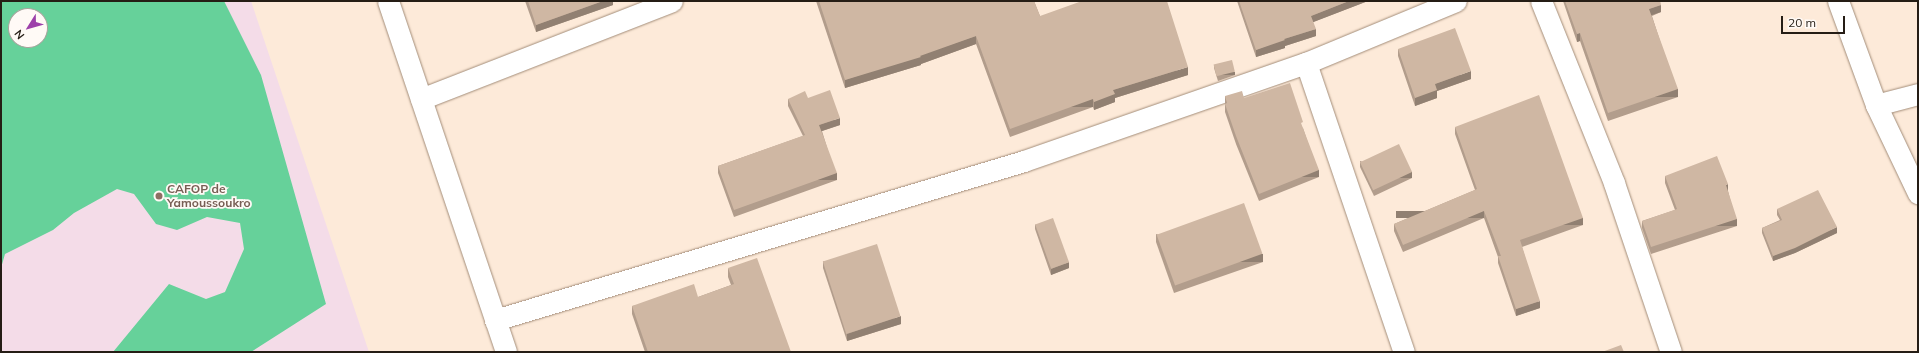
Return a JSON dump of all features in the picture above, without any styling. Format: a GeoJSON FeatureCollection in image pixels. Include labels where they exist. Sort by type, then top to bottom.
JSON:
{"type":"FeatureCollection","features":[{"type":"Feature","properties":{"kind":"street"},"geometry":{"type":"LineString","coordinates":[[388,1],[506,352]]}},
{"type":"Feature","properties":{"kind":"street"},"geometry":{"type":"LineString","coordinates":[[421,99],[672,1]]}},
{"type":"Feature","properties":{"kind":"street"},"geometry":{"type":"LineString","coordinates":[[495,320],[1024,161],[1306,63],[1456,1]]}},
{"type":"Feature","properties":{"kind":"street"},"geometry":{"type":"LineString","coordinates":[[1541,1],[1614,183],[1671,352]]}},
{"type":"Feature","properties":{"kind":"street"},"geometry":{"type":"LineString","coordinates":[[1838,1],[1876,105],[1918,193]]}},
{"type":"Feature","properties":{"kind":"street"},"geometry":{"type":"LineString","coordinates":[[1306,63],[1404,352]]}},
{"type":"Feature","properties":{"kind":"street"},"geometry":{"type":"LineString","coordinates":[[1876,105],[1918,94]]}},
{"type":"Feature","properties":{"kind":"shaded area","name":"CAFOP de Yamoussoukro"},"geometry":{"type":"Polygon","coordinates":[[[1,1],[251,1],[369,352],[1,352],[1,1]]]}},
{"type":"Feature","properties":{"kind":"green space","name":"CAFOP de Yamoussoukro"},"geometry":{"type":"Polygon","coordinates":[[[1,1],[224,1],[261,75],[326,304],[251,352],[113,352],[169,284],[206,299],[225,292],[244,249],[240,223],[207,217],[177,230],[156,224],[134,194],[117,189],[74,213],[53,230],[5,254],[1,268],[1,1]]]}},
{"type":"Feature","properties":{"kind":"building"},"geometry":{"type":"Polygon","coordinates":[[[528,1],[603,1],[536,25],[528,1]]]}},
{"type":"Feature","properties":{"kind":"building"},"geometry":{"type":"Polygon","coordinates":[[[819,1],[1034,1],[1040,16],[1082,1],[1167,1],[1188,67],[1113,90],[1115,94],[1094,102],[1093,99],[1010,129],[976,36],[920,56],[921,57],[845,80],[819,1]]]}},
{"type":"Feature","properties":{"kind":"building"},"geometry":{"type":"Polygon","coordinates":[[[1239,1],[1349,1],[1311,16],[1316,29],[1256,50],[1239,1]]]}},
{"type":"Feature","properties":{"kind":"building"},"geometry":{"type":"Polygon","coordinates":[[[1565,1],[1660,1],[1661,5],[1649,9],[1678,89],[1608,113],[1580,33],[1577,34],[1565,1]]]}},
{"type":"Feature","properties":{"kind":"building"},"geometry":{"type":"Polygon","coordinates":[[[1455,28],[1471,71],[1435,84],[1437,90],[1415,98],[1398,49],[1455,28]]]}},
{"type":"Feature","properties":{"kind":"building"},"geometry":{"type":"Polygon","coordinates":[[[1232,60],[1235,72],[1216,76],[1214,65],[1232,60]]]}},
{"type":"Feature","properties":{"kind":"building"},"geometry":{"type":"Polygon","coordinates":[[[1290,83],[1303,122],[1301,123],[1319,170],[1259,194],[1236,136],[1225,104],[1227,103],[1225,96],[1242,91],[1244,98],[1290,83]]]}},
{"type":"Feature","properties":{"kind":"building"},"geometry":{"type":"Polygon","coordinates":[[[830,90],[840,118],[819,125],[837,173],[734,210],[718,166],[805,135],[788,99],[805,91],[808,98],[830,90]]]}},
{"type":"Feature","properties":{"kind":"building"},"geometry":{"type":"Polygon","coordinates":[[[1539,95],[1583,218],[1520,240],[1540,301],[1516,309],[1498,256],[1501,256],[1484,211],[1403,245],[1394,224],[1477,189],[1455,127],[1539,95]]]}},
{"type":"Feature","properties":{"kind":"building"},"geometry":{"type":"Polygon","coordinates":[[[1399,144],[1412,172],[1373,190],[1360,162],[1399,144]]]}},
{"type":"Feature","properties":{"kind":"building"},"geometry":{"type":"Polygon","coordinates":[[[1717,156],[1728,184],[1726,185],[1737,219],[1651,247],[1642,221],[1677,209],[1665,176],[1717,156]]]}},
{"type":"Feature","properties":{"kind":"building"},"geometry":{"type":"Polygon","coordinates":[[[1818,190],[1837,227],[1795,248],[1773,256],[1762,228],[1782,220],[1777,209],[1818,190]]]}},
{"type":"Feature","properties":{"kind":"building"},"geometry":{"type":"Polygon","coordinates":[[[1244,203],[1262,254],[1175,286],[1157,235],[1244,203]]]}},
{"type":"Feature","properties":{"kind":"building"},"geometry":{"type":"Polygon","coordinates":[[[1053,218],[1069,262],[1051,269],[1035,224],[1053,218]]]}},
{"type":"Feature","properties":{"kind":"building"},"geometry":{"type":"Polygon","coordinates":[[[877,244],[900,316],[846,334],[823,262],[877,244]]]}},
{"type":"Feature","properties":{"kind":"building"},"geometry":{"type":"Polygon","coordinates":[[[757,258],[791,352],[648,352],[632,306],[694,284],[698,297],[734,284],[728,268],[757,258]]]}},
{"type":"Feature","properties":{"kind":"building"},"geometry":{"type":"Polygon","coordinates":[[[1621,345],[1624,352],[1602,352],[1621,345]]]}},
{"type":"Feature","properties":{"kind":"place","name":"CAFOP de Yamoussoukro"},"geometry":{"type":"Point","coordinates":[159,196]}}]}
